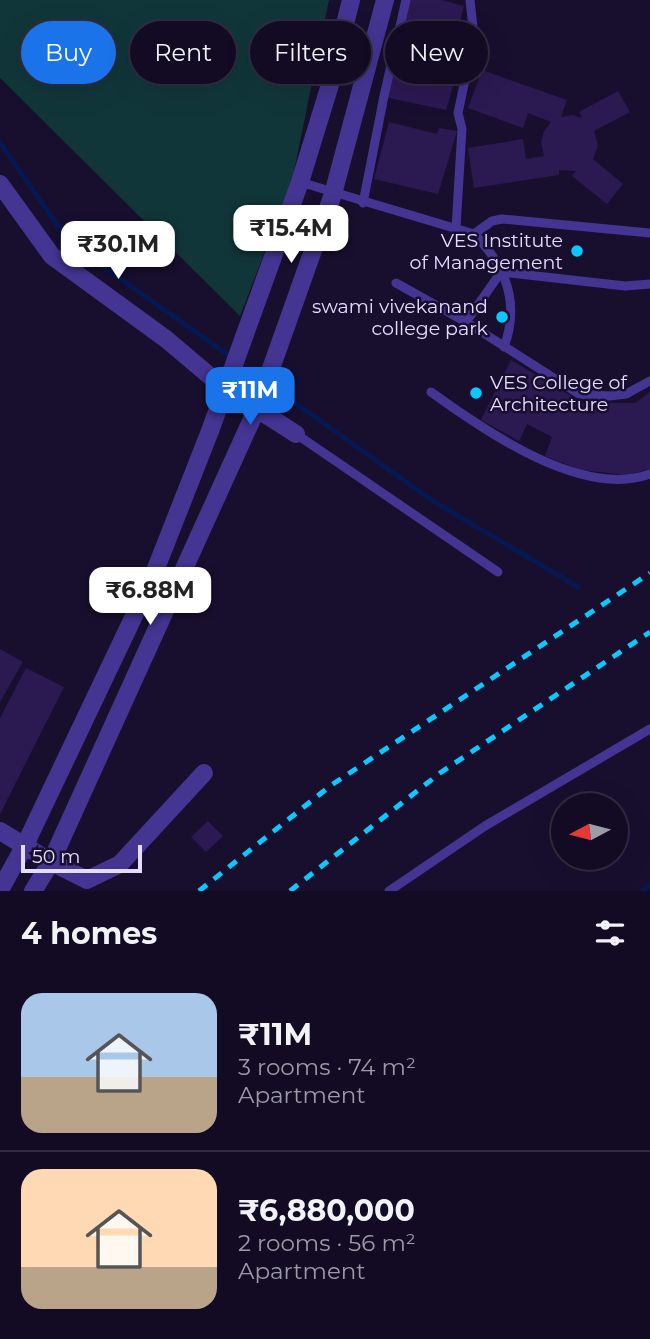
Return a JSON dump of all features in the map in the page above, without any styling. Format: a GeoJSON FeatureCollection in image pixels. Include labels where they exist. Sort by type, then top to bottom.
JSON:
{"type":"FeatureCollection","features":[{"type":"Feature","properties":{"kind":"street"},"geometry":{"type":"LineString","coordinates":[[0,890],[25,845],[153,576],[245,336],[300,182],[329,88],[351,0]]}},
{"type":"Feature","properties":{"kind":"street"},"geometry":{"type":"LineString","coordinates":[[33,891],[51,862],[258,402],[333,194],[385,0]]}},
{"type":"Feature","properties":{"kind":"street"},"geometry":{"type":"LineString","coordinates":[[0,184],[52,256],[166,339],[228,380],[296,434]]}},
{"type":"Feature","properties":{"kind":"street"},"geometry":{"type":"LineString","coordinates":[[0,831],[51,862],[88,880],[120,864],[204,773]]}},
{"type":"Feature","properties":{"kind":"lane"},"geometry":{"type":"LineString","coordinates":[[363,203],[406,0]]}},
{"type":"Feature","properties":{"kind":"lane"},"geometry":{"type":"LineString","coordinates":[[470,0],[472,21]]}},
{"type":"Feature","properties":{"kind":"lane"},"geometry":{"type":"LineString","coordinates":[[456,227],[462,129],[458,113],[464,84]]}},
{"type":"Feature","properties":{"kind":"lane"},"geometry":{"type":"LineString","coordinates":[[300,182],[474,234],[486,246],[512,299],[511,326],[504,347]]}},
{"type":"Feature","properties":{"kind":"lane"},"geometry":{"type":"LineString","coordinates":[[474,234],[492,221],[502,219],[650,233]]}},
{"type":"Feature","properties":{"kind":"lane"},"geometry":{"type":"LineString","coordinates":[[501,272],[625,286],[650,284]]}},
{"type":"Feature","properties":{"kind":"lane"},"geometry":{"type":"LineString","coordinates":[[467,323],[501,272]]}},
{"type":"Feature","properties":{"kind":"lane"},"geometry":{"type":"LineString","coordinates":[[396,283],[467,323],[579,394],[626,394],[650,381]]}},
{"type":"Feature","properties":{"kind":"lane"},"geometry":{"type":"LineString","coordinates":[[431,392],[475,424],[568,472],[601,480],[633,480],[650,474]]}},
{"type":"Feature","properties":{"kind":"lane"},"geometry":{"type":"LineString","coordinates":[[296,434],[498,572]]}},
{"type":"Feature","properties":{"kind":"lane"},"geometry":{"type":"LineString","coordinates":[[389,891],[485,826],[650,729]]}},
{"type":"Feature","properties":{"kind":"green space"},"geometry":{"type":"Polygon","coordinates":[[[0,0],[329,0],[325,21],[250,21],[250,84],[312,84],[292,181],[240,316],[0,78],[0,0]]]}},
{"type":"Feature","properties":{"kind":"building"},"geometry":{"type":"Polygon","coordinates":[[[410,0],[441,0],[464,6],[460,21],[405,21],[410,0]]]}},
{"type":"Feature","properties":{"kind":"building"},"geometry":{"type":"Polygon","coordinates":[[[488,72],[567,100],[561,117],[573,115],[582,118],[579,112],[618,91],[630,112],[594,131],[598,146],[593,159],[623,184],[607,204],[572,176],[576,171],[559,170],[559,175],[474,188],[468,148],[523,139],[526,159],[544,156],[541,142],[544,131],[551,122],[528,113],[523,128],[468,108],[477,84],[488,84],[488,72]]]}},
{"type":"Feature","properties":{"kind":"building"},"geometry":{"type":"Polygon","coordinates":[[[388,84],[453,86],[446,110],[385,97],[388,84]]]}},
{"type":"Feature","properties":{"kind":"building"},"geometry":{"type":"Polygon","coordinates":[[[389,122],[437,134],[439,128],[457,131],[438,194],[374,179],[389,122]]]}},
{"type":"Feature","properties":{"kind":"building"},"geometry":{"type":"Polygon","coordinates":[[[511,360],[583,403],[635,403],[650,392],[650,469],[627,475],[581,470],[545,456],[552,437],[527,424],[519,441],[481,420],[511,360]]]}},
{"type":"Feature","properties":{"kind":"building"},"geometry":{"type":"Polygon","coordinates":[[[0,649],[23,662],[0,702],[0,649]]]}},
{"type":"Feature","properties":{"kind":"building"},"geometry":{"type":"Polygon","coordinates":[[[26,668],[64,687],[0,814],[0,718],[26,668]]]}},
{"type":"Feature","properties":{"kind":"building"},"geometry":{"type":"Polygon","coordinates":[[[208,821],[223,836],[206,852],[191,837],[208,821]]]}},
{"type":"Feature","properties":{"kind":"waterway"},"geometry":{"type":"LineString","coordinates":[[0,143],[70,243],[262,379]]}},
{"type":"Feature","properties":{"kind":"waterway"},"geometry":{"type":"LineString","coordinates":[[270,385],[433,501],[578,587]]}},
{"type":"Feature","properties":{"kind":"waterway"},"geometry":{"type":"LineString","coordinates":[[642,891],[650,885]]}},
{"type":"Feature","properties":{"kind":"railway"},"geometry":{"type":"LineString","coordinates":[[199,891],[330,786],[650,573]]}},
{"type":"Feature","properties":{"kind":"railway"},"geometry":{"type":"LineString","coordinates":[[290,891],[440,773],[650,632]]}},
{"type":"Feature","properties":{"kind":"place","name":"VES Institute of Management"},"geometry":{"type":"Point","coordinates":[577,251]}},
{"type":"Feature","properties":{"kind":"place","name":"swami vivekanand college park"},"geometry":{"type":"Point","coordinates":[502,317]}},
{"type":"Feature","properties":{"kind":"place","name":"VES College of Architecture"},"geometry":{"type":"Point","coordinates":[476,393]}}]}
